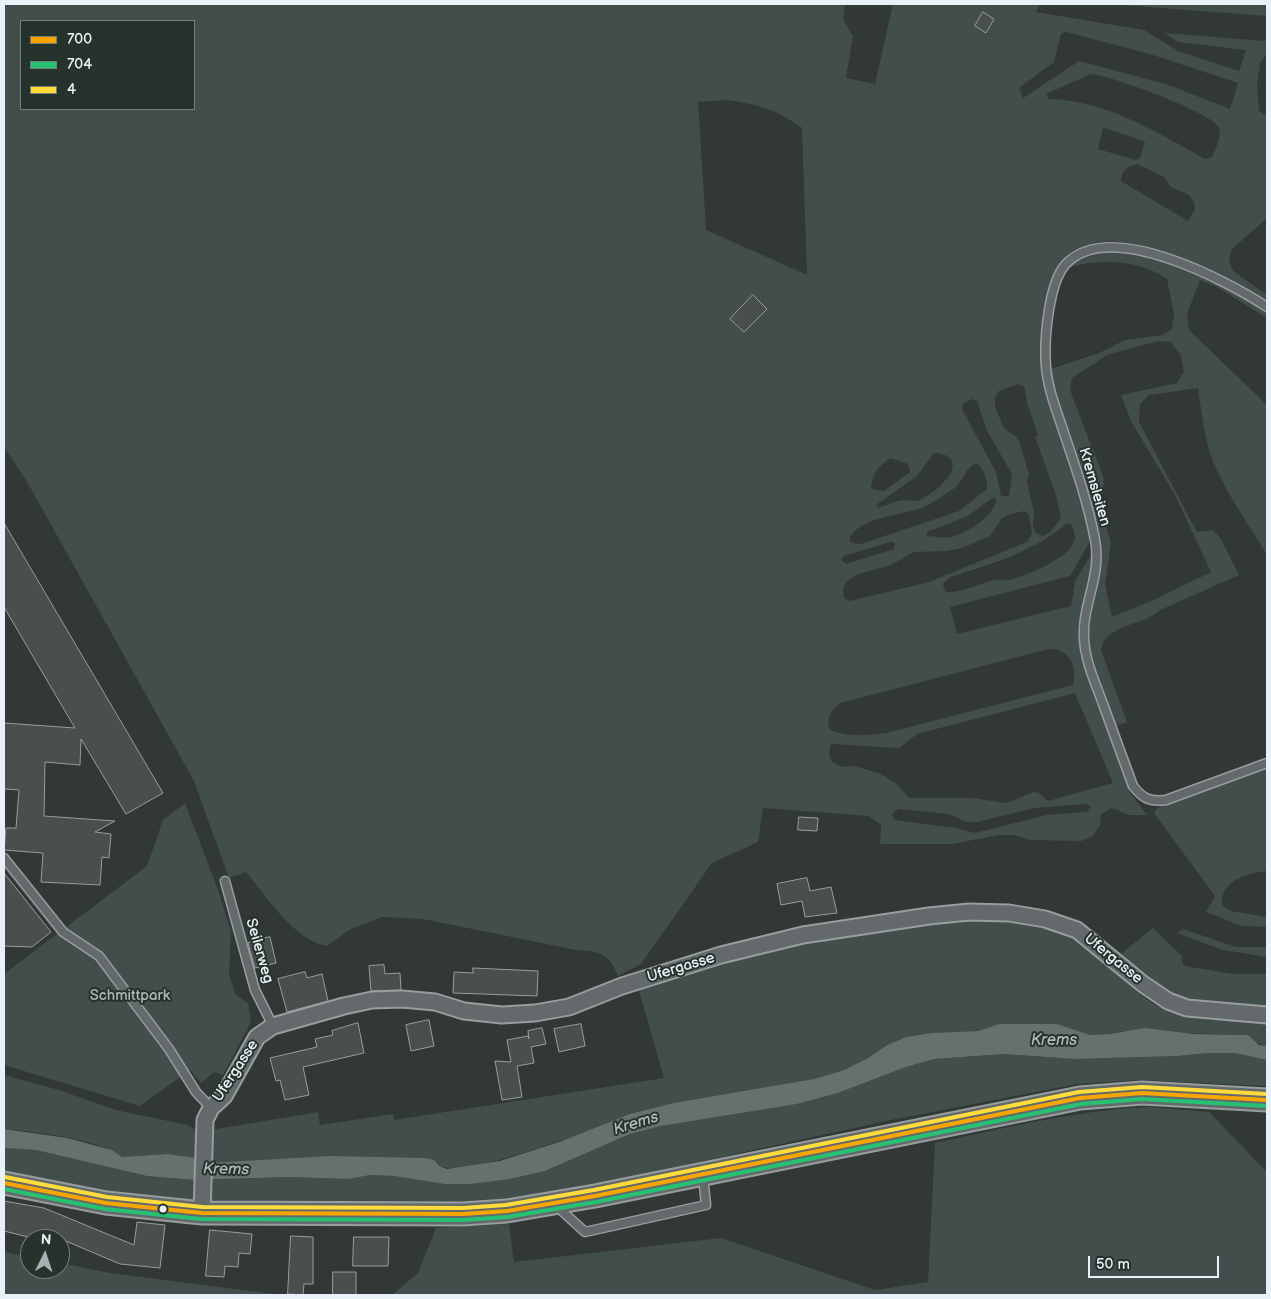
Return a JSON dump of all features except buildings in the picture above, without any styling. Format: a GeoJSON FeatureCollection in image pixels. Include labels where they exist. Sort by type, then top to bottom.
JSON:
{"type":"FeatureCollection","features":[{"type":"Feature","properties":{"kind":"main road"},"geometry":{"type":"LineString","coordinates":[[4,1183],[106,1203],[202,1208],[463,1214],[507,1211],[592,1197],[1080,1098],[1142,1093],[1267,1100]]}},
{"type":"Feature","properties":{"kind":"street","name":"Ufergasse"},"geometry":{"type":"LineString","coordinates":[[202,1208],[203,1130],[205,1120],[211,1108],[224,1096],[257,1037],[273,1026],[372,1000],[402,999],[435,1002],[464,1011],[502,1015],[535,1013],[569,1007],[622,986],[721,956],[803,935],[880,922],[969,912],[1009,913],[1036,918],[1077,930],[1144,984],[1168,1001],[1187,1008],[1267,1015]]}},
{"type":"Feature","properties":{"kind":"lane","name":"Kremsleiten"},"geometry":{"type":"LineString","coordinates":[[1267,307],[1220,280],[1176,261],[1116,247],[1095,248],[1080,253],[1068,261],[1058,275],[1051,303],[1046,366],[1050,390],[1084,493],[1095,540],[1096,575],[1085,622],[1085,652],[1133,786],[1142,797],[1152,802],[1166,800],[1267,763]]}},
{"type":"Feature","properties":{"kind":"lane"},"geometry":{"type":"LineString","coordinates":[[4,858],[63,932],[100,956],[169,1049],[196,1092],[211,1108]]}},
{"type":"Feature","properties":{"kind":"lane","name":"Seilerweg"},"geometry":{"type":"LineString","coordinates":[[225,880],[255,990],[273,1026]]}},
{"type":"Feature","properties":{"kind":"lane"},"geometry":{"type":"LineString","coordinates":[[558,1203],[562,1212],[585,1232],[595,1230],[706,1205],[703,1173]]}},
{"type":"Feature","properties":{"kind":"green space"},"geometry":{"type":"Polygon","coordinates":[[[4,4],[845,4],[843,19],[853,36],[846,78],[875,84],[893,4],[1040,4],[1036,12],[1144,30],[1178,51],[1239,71],[1246,50],[1178,42],[1164,33],[1264,41],[1267,39],[1267,54],[1260,63],[1257,86],[1259,111],[1267,116],[1267,218],[1231,250],[1229,262],[1233,271],[1267,295],[1267,302],[1196,264],[1137,244],[1109,241],[1084,245],[1064,258],[1056,270],[1049,292],[1042,341],[1042,367],[1049,402],[1090,535],[1089,543],[1070,576],[950,607],[957,634],[1071,606],[1075,582],[1094,549],[1092,574],[1080,622],[1080,653],[1129,791],[1147,815],[1129,815],[1112,808],[1101,814],[1100,825],[1093,836],[1081,841],[1030,840],[1015,835],[999,835],[952,844],[880,844],[881,825],[869,816],[763,808],[758,842],[712,863],[641,964],[618,976],[615,968],[607,958],[591,951],[576,950],[423,919],[382,917],[351,929],[327,946],[315,942],[304,936],[282,916],[246,872],[229,878],[194,781],[26,480],[4,447],[4,4]],[[1066,32],[1061,34],[1054,62],[1019,88],[1023,98],[1079,61],[1166,84],[1230,109],[1238,83],[1150,54],[1066,32]],[[1091,74],[1046,94],[1049,99],[1070,101],[1110,111],[1149,128],[1205,159],[1212,157],[1219,139],[1219,128],[1213,121],[1199,113],[1160,96],[1101,76],[1091,74]],[[726,100],[698,102],[706,230],[807,275],[802,128],[784,116],[748,103],[726,100]],[[1103,127],[1098,149],[1136,160],[1140,158],[1145,142],[1103,127]],[[1137,164],[1123,172],[1121,181],[1188,221],[1195,209],[1194,202],[1189,195],[1171,187],[1164,177],[1137,164]],[[1018,384],[999,391],[995,398],[995,407],[1004,428],[1016,437],[1020,444],[1029,474],[1027,482],[1034,512],[1033,527],[1037,534],[1043,536],[1049,533],[1061,518],[1056,495],[1035,437],[1038,435],[1027,403],[1024,386],[1018,384]],[[972,399],[963,404],[962,409],[996,472],[1001,496],[1009,496],[1012,474],[987,431],[977,401],[972,399]],[[938,453],[933,454],[917,476],[876,505],[878,508],[894,502],[916,501],[932,493],[947,478],[952,470],[953,463],[948,457],[938,453]],[[890,458],[874,475],[871,489],[884,491],[910,472],[908,464],[890,458]],[[974,464],[956,487],[947,494],[922,508],[881,518],[861,526],[849,540],[852,543],[861,544],[959,511],[987,489],[987,482],[982,470],[978,464],[974,464]],[[994,497],[968,516],[927,532],[927,536],[948,538],[965,532],[990,513],[997,500],[994,497]],[[1025,511],[1002,518],[990,536],[962,548],[947,551],[914,552],[891,565],[858,574],[847,581],[843,588],[844,598],[850,601],[929,582],[1027,542],[1032,533],[1029,515],[1025,511]],[[1066,524],[1039,543],[1010,557],[949,578],[943,587],[946,592],[958,591],[994,580],[1009,580],[1045,566],[1064,555],[1074,542],[1075,537],[1071,524],[1066,524]],[[891,542],[844,556],[841,560],[846,564],[894,549],[895,543],[891,542]],[[1055,649],[1045,650],[840,703],[830,714],[829,729],[849,735],[886,733],[1073,685],[1074,673],[1072,662],[1066,654],[1055,649]],[[1075,693],[917,734],[899,748],[831,744],[829,755],[831,761],[843,767],[855,766],[881,774],[897,784],[909,798],[972,798],[1006,803],[1034,792],[1039,793],[1048,801],[1113,783],[1075,693]],[[1084,804],[1034,808],[977,822],[967,822],[948,814],[899,809],[892,816],[895,820],[956,828],[975,833],[1047,815],[1087,812],[1091,806],[1084,804]]]}},
{"type":"Feature","properties":{"kind":"green space"},"geometry":{"type":"Polygon","coordinates":[[[1111,4],[1267,5],[1267,16],[1111,4]]]}},
{"type":"Feature","properties":{"kind":"green space"},"geometry":{"type":"Polygon","coordinates":[[[1096,252],[1118,253],[1163,261],[1208,278],[1267,313],[1267,318],[1217,287],[1200,280],[1187,314],[1189,330],[1267,405],[1267,555],[1232,499],[1214,464],[1206,436],[1198,388],[1149,395],[1140,404],[1139,422],[1197,532],[1213,530],[1221,539],[1239,575],[1117,630],[1104,641],[1101,650],[1127,722],[1116,726],[1098,682],[1089,647],[1090,623],[1101,565],[1100,541],[1096,519],[1061,412],[1051,369],[1099,353],[1125,340],[1163,335],[1172,329],[1174,314],[1167,279],[1144,268],[1119,263],[1093,263],[1067,268],[1081,257],[1096,252]],[[1158,341],[1107,355],[1072,378],[1070,390],[1104,479],[1101,509],[1111,543],[1105,584],[1112,617],[1156,599],[1211,572],[1175,495],[1131,421],[1121,395],[1177,383],[1184,372],[1181,356],[1171,342],[1158,341]]]}},
{"type":"Feature","properties":{"kind":"green space"},"geometry":{"type":"Polygon","coordinates":[[[1267,768],[1267,871],[1243,876],[1230,884],[1225,890],[1222,905],[1231,911],[1267,917],[1267,927],[1242,926],[1206,912],[1215,896],[1154,813],[1157,808],[1267,768]]]}},
{"type":"Feature","properties":{"kind":"green space","name":"Schmittpark"},"geometry":{"type":"Polygon","coordinates":[[[185,803],[218,890],[231,931],[229,975],[236,995],[248,1003],[251,1022],[223,1075],[214,1072],[201,1083],[190,1070],[140,1106],[4,1065],[4,974],[147,866],[163,820],[185,803]]]}},
{"type":"Feature","properties":{"kind":"green space"},"geometry":{"type":"Polygon","coordinates":[[[970,919],[1021,923],[1037,926],[1069,937],[1084,945],[1144,997],[1162,1008],[1174,1013],[1200,1018],[1267,1023],[1267,1046],[1239,1035],[1123,1031],[1090,1035],[1056,1024],[999,1024],[978,1031],[931,1033],[906,1037],[887,1045],[868,1058],[844,1070],[814,1079],[657,1116],[563,1140],[500,1160],[465,1167],[209,1163],[210,1130],[318,1112],[320,1125],[393,1114],[394,1120],[664,1078],[638,987],[712,964],[783,946],[907,925],[970,919]]]}},
{"type":"Feature","properties":{"kind":"green space"},"geometry":{"type":"Polygon","coordinates":[[[1153,928],[1182,956],[1182,962],[1185,966],[1233,974],[1267,974],[1267,1007],[1189,1000],[1172,994],[1121,954],[1153,928]]]}},
{"type":"Feature","properties":{"kind":"green space"},"geometry":{"type":"Polygon","coordinates":[[[1183,929],[1236,947],[1267,947],[1267,957],[1223,950],[1177,933],[1183,929]]]}},
{"type":"Feature","properties":{"kind":"green space"},"geometry":{"type":"Polygon","coordinates":[[[1235,1053],[1267,1060],[1267,1086],[1140,1080],[1077,1084],[891,1120],[557,1193],[507,1201],[262,1204],[209,1202],[209,1180],[288,1177],[349,1179],[370,1175],[394,1176],[444,1184],[510,1179],[545,1171],[630,1134],[661,1126],[797,1104],[838,1093],[906,1067],[934,1059],[1004,1054],[1075,1059],[1177,1056],[1235,1053]]]}},
{"type":"Feature","properties":{"kind":"green space"},"geometry":{"type":"Polygon","coordinates":[[[4,1075],[59,1090],[116,1110],[187,1125],[196,1130],[196,1158],[168,1154],[122,1157],[113,1151],[84,1141],[48,1134],[4,1129],[4,1075]]]}},
{"type":"Feature","properties":{"kind":"green space"},"geometry":{"type":"Polygon","coordinates":[[[1149,1107],[1209,1112],[1267,1172],[1267,1295],[392,1295],[418,1273],[436,1228],[509,1224],[514,1262],[721,1238],[875,1290],[928,1282],[935,1143],[1068,1116],[1149,1107]]]}},
{"type":"Feature","properties":{"kind":"green space"},"geometry":{"type":"Polygon","coordinates":[[[4,1148],[36,1150],[147,1176],[195,1180],[195,1202],[179,1201],[179,1198],[155,1196],[154,1200],[4,1174],[4,1148]]]}},
{"type":"Feature","properties":{"kind":"green space"},"geometry":{"type":"Polygon","coordinates":[[[4,1252],[20,1255],[20,1279],[70,1279],[70,1265],[110,1273],[282,1295],[4,1295],[4,1252]]]}},
{"type":"Feature","properties":{"kind":"water","name":"Krems"},"geometry":{"type":"Polygon","coordinates":[[[999,1024],[1057,1024],[1090,1035],[1145,1028],[1193,1034],[1248,1035],[1259,1045],[1267,1046],[1267,1060],[1235,1053],[1075,1059],[1004,1054],[934,1059],[906,1067],[838,1093],[797,1104],[661,1126],[630,1134],[545,1171],[510,1179],[470,1184],[444,1184],[394,1176],[370,1175],[349,1179],[288,1177],[195,1180],[147,1176],[36,1150],[4,1148],[4,1129],[67,1138],[112,1150],[122,1157],[168,1154],[196,1158],[209,1163],[330,1156],[425,1158],[434,1160],[439,1166],[447,1169],[500,1161],[562,1141],[630,1114],[674,1103],[814,1079],[844,1070],[868,1058],[887,1045],[906,1037],[931,1033],[978,1031],[999,1024]]]}},
{"type":"Feature","properties":{"kind":"transit line","name":"4"},"geometry":{"type":"LineString","coordinates":[[5,1177],[107,1197],[202,1207],[463,1208],[506,1205],[594,1190],[1079,1092],[1142,1087],[1267,1094]]}},
{"type":"Feature","properties":{"kind":"transit line","name":"700"},"geometry":{"type":"LineString","coordinates":[[4,1183],[106,1203],[202,1213],[463,1214],[507,1211],[595,1196],[1080,1098],[1142,1093],[1267,1100]]}},
{"type":"Feature","properties":{"kind":"transit line","name":"704"},"geometry":{"type":"LineString","coordinates":[[4,1189],[105,1209],[201,1219],[463,1220],[507,1217],[596,1202],[1081,1104],[1142,1099],[1267,1106]]}}]}
